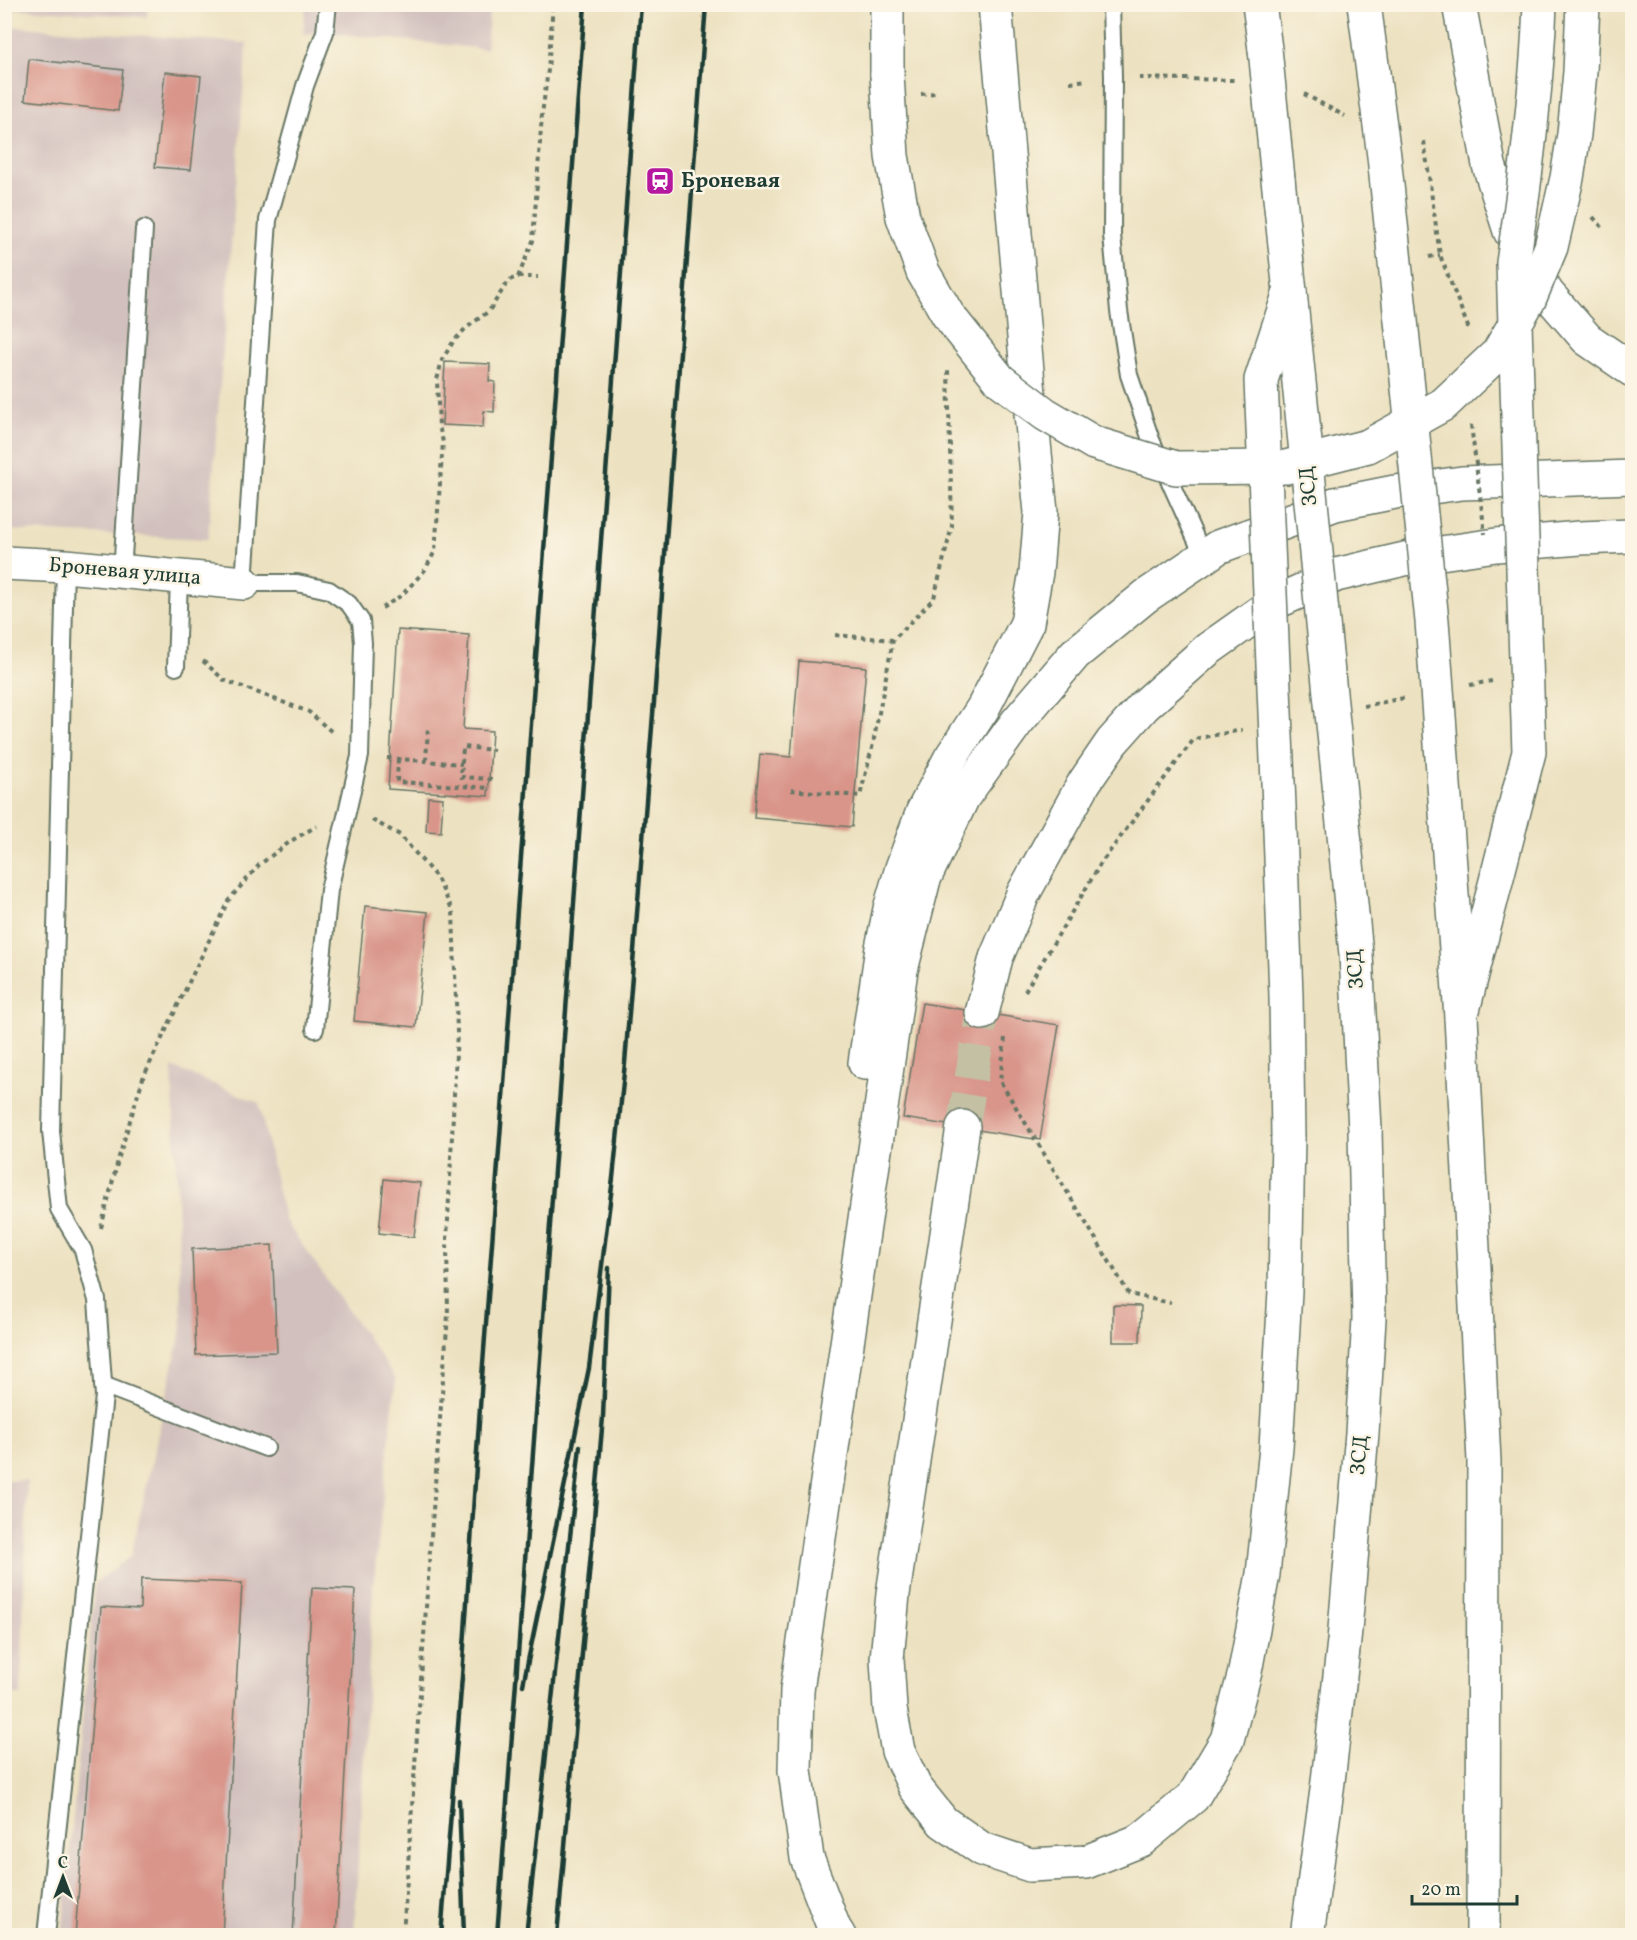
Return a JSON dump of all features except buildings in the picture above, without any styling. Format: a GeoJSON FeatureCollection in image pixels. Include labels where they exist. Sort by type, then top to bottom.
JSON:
{"type":"FeatureCollection","features":[{"type":"Feature","properties":{"kind":"main road"},"geometry":{"type":"LineString","coordinates":[[887,4],[887,75],[892,156],[903,217],[923,272],[948,315],[1000,380],[1044,414],[1094,443],[1176,468],[1286,467],[1368,446],[1444,404],[1498,353],[1529,300],[1551,247],[1567,178],[1574,134],[1583,4]]}},
{"type":"Feature","properties":{"kind":"main road"},"geometry":{"type":"LineString","coordinates":[[810,1593],[844,1230],[871,1014],[890,909],[923,811],[950,759],[983,708],[1028,623],[1036,572],[1041,512],[995,4]]}},
{"type":"Feature","properties":{"kind":"main road","name":"ЗСД"},"geometry":{"type":"LineString","coordinates":[[1259,4],[1356,954],[1365,1130],[1369,1319],[1362,1432],[1344,1641],[1327,1790],[1306,1935]]}},
{"type":"Feature","properties":{"kind":"main road"},"geometry":{"type":"LineString","coordinates":[[1364,4],[1384,156],[1432,621],[1461,1017],[1484,1461],[1483,1935]]}},
{"type":"Feature","properties":{"kind":"main road"},"geometry":{"type":"LineString","coordinates":[[1459,4],[1490,165],[1510,231],[1546,293],[1587,339],[1632,370]]}},
{"type":"Feature","properties":{"kind":"main road"},"geometry":{"type":"LineString","coordinates":[[1461,1017],[1529,752],[1513,263],[1524,187],[1540,4]]}},
{"type":"Feature","properties":{"kind":"main road"},"geometry":{"type":"LineString","coordinates":[[963,1127],[892,1594],[887,1659],[890,1709],[898,1751],[915,1787],[943,1822],[982,1849],[1030,1865],[1086,1862],[1141,1840],[1193,1797],[1227,1740],[1245,1672],[1263,1574],[1276,1448],[1285,1291],[1288,1137],[1281,854],[1261,380],[1290,292]]}},
{"type":"Feature","properties":{"kind":"main road"},"geometry":{"type":"LineString","coordinates":[[839,1935],[834,1928],[807,1858],[795,1770],[797,1690],[901,970],[924,879],[963,797],[1017,722],[1075,654],[1146,596],[1218,548],[1335,504],[1395,492],[1462,483],[1632,477]]}},
{"type":"Feature","properties":{"kind":"main road"},"geometry":{"type":"LineString","coordinates":[[994,1022],[996,958],[1023,894],[1084,783],[1112,742],[1144,706],[1207,650],[1272,604],[1336,575],[1413,557],[1496,544],[1632,536]]}},
{"type":"Feature","properties":{"kind":"main road","name":"Броневая улица"},"geometry":{"type":"LineString","coordinates":[[4,563],[66,566],[244,583]]}},
{"type":"Feature","properties":{"kind":"lane"},"geometry":{"type":"LineString","coordinates":[[315,1029],[329,890],[360,756],[363,643],[361,621],[349,604],[328,590],[297,583],[244,583],[268,220],[305,86],[325,32],[328,4]]}},
{"type":"Feature","properties":{"kind":"lane"},"geometry":{"type":"LineString","coordinates":[[1111,4],[1112,235],[1119,311],[1129,375],[1152,440],[1204,557]]}},
{"type":"Feature","properties":{"kind":"lane"},"geometry":{"type":"LineString","coordinates":[[122,573],[144,229]]}},
{"type":"Feature","properties":{"kind":"lane"},"geometry":{"type":"LineString","coordinates":[[46,1935],[104,1396],[97,1300],[83,1250],[59,1209],[51,1131],[66,566]]}},
{"type":"Feature","properties":{"kind":"lane"},"geometry":{"type":"LineString","coordinates":[[176,667],[179,578]]}},
{"type":"Feature","properties":{"kind":"lane"},"geometry":{"type":"LineString","coordinates":[[103,1385],[266,1448]]}},
{"type":"Feature","properties":{"kind":"path"},"geometry":{"type":"LineString","coordinates":[[518,277],[533,241],[553,4]]}},
{"type":"Feature","properties":{"kind":"path"},"geometry":{"type":"LineString","coordinates":[[1424,141],[1440,255],[1473,339]]}},
{"type":"Feature","properties":{"kind":"path"},"geometry":{"type":"LineString","coordinates":[[361,621],[402,595],[425,570],[435,551],[443,442],[439,426],[438,369],[453,342],[465,329],[489,311],[509,280],[518,277],[537,277]]}},
{"type":"Feature","properties":{"kind":"path"},"geometry":{"type":"LineString","coordinates":[[1470,420],[1485,534]]}},
{"type":"Feature","properties":{"kind":"path"},"geometry":{"type":"LineString","coordinates":[[790,790],[860,796],[873,744],[893,640],[934,598]]}},
{"type":"Feature","properties":{"kind":"path"},"geometry":{"type":"LineString","coordinates":[[835,634],[893,640]]}},
{"type":"Feature","properties":{"kind":"path"},"geometry":{"type":"LineString","coordinates":[[177,639],[224,680],[309,712],[360,756],[462,764]]}},
{"type":"Feature","properties":{"kind":"path"},"geometry":{"type":"LineString","coordinates":[[1462,687],[1485,682]]}},
{"type":"Feature","properties":{"kind":"path"},"geometry":{"type":"LineString","coordinates":[[1357,707],[1415,696]]}},
{"type":"Feature","properties":{"kind":"path"},"geometry":{"type":"LineString","coordinates":[[426,761],[428,727]]}},
{"type":"Feature","properties":{"kind":"path"},"geometry":{"type":"LineString","coordinates":[[1019,1001],[1101,862],[1194,739],[1252,728]]}},
{"type":"Feature","properties":{"kind":"path"},"geometry":{"type":"LineString","coordinates":[[492,779],[461,777],[464,747],[494,750]]}},
{"type":"Feature","properties":{"kind":"path"},"geometry":{"type":"LineString","coordinates":[[399,759],[397,782],[491,788]]}},
{"type":"Feature","properties":{"kind":"path"},"geometry":{"type":"LineString","coordinates":[[83,1250],[100,1230],[117,1160],[143,1078],[228,901],[259,865],[291,841],[328,820],[346,815],[376,821],[400,835],[437,878],[453,911],[457,1032],[447,1240],[448,1315],[430,1536],[403,1935]]}},
{"type":"Feature","properties":{"kind":"path"},"geometry":{"type":"LineString","coordinates":[[994,1022],[1000,1081],[1129,1294],[1171,1303]]}},
{"type":"Feature","properties":{"kind":"shaded area"},"geometry":{"type":"Polygon","coordinates":[[[4,5],[148,5],[147,17],[5,8],[4,5]]]}},
{"type":"Feature","properties":{"kind":"shaded area"},"geometry":{"type":"Polygon","coordinates":[[[306,5],[490,5],[486,49],[325,32],[303,34],[306,5]]]}},
{"type":"Feature","properties":{"kind":"shaded area"},"geometry":{"type":"Polygon","coordinates":[[[5,26],[247,43],[208,539],[5,530],[5,26]]]}},
{"type":"Feature","properties":{"kind":"shaded area"},"geometry":{"type":"Polygon","coordinates":[[[172,1067],[259,1103],[284,1219],[396,1379],[373,1588],[354,1935],[62,1936],[95,1583],[131,1556],[182,1327],[172,1067]]]}},
{"type":"Feature","properties":{"kind":"shaded area"},"geometry":{"type":"Polygon","coordinates":[[[5,1480],[27,1480],[21,1695],[5,1694],[5,1480]]]}},
{"type":"Feature","properties":{"kind":"tunnel"},"geometry":{"type":"LineString","coordinates":[[963,1127],[982,1013]]}},
{"type":"Feature","properties":{"kind":"railway"},"geometry":{"type":"LineString","coordinates":[[441,1936],[585,4]]}},
{"type":"Feature","properties":{"kind":"railway"},"geometry":{"type":"LineString","coordinates":[[497,1936],[641,4]]}},
{"type":"Feature","properties":{"kind":"railway"},"geometry":{"type":"LineString","coordinates":[[523,1685],[589,1368],[613,1178],[625,1063],[654,702],[706,4]]}},
{"type":"Feature","properties":{"kind":"railway"},"geometry":{"type":"LineString","coordinates":[[557,1936],[603,1417],[609,1268]]}},
{"type":"Feature","properties":{"kind":"railway"},"geometry":{"type":"LineString","coordinates":[[526,1936],[580,1446]]}},
{"type":"Feature","properties":{"kind":"railway"},"geometry":{"type":"LineString","coordinates":[[459,1800],[464,1936]]}},
{"type":"Feature","properties":{"kind":"place","name":"Броневая"},"geometry":{"type":"Point","coordinates":[660,181]}}]}
